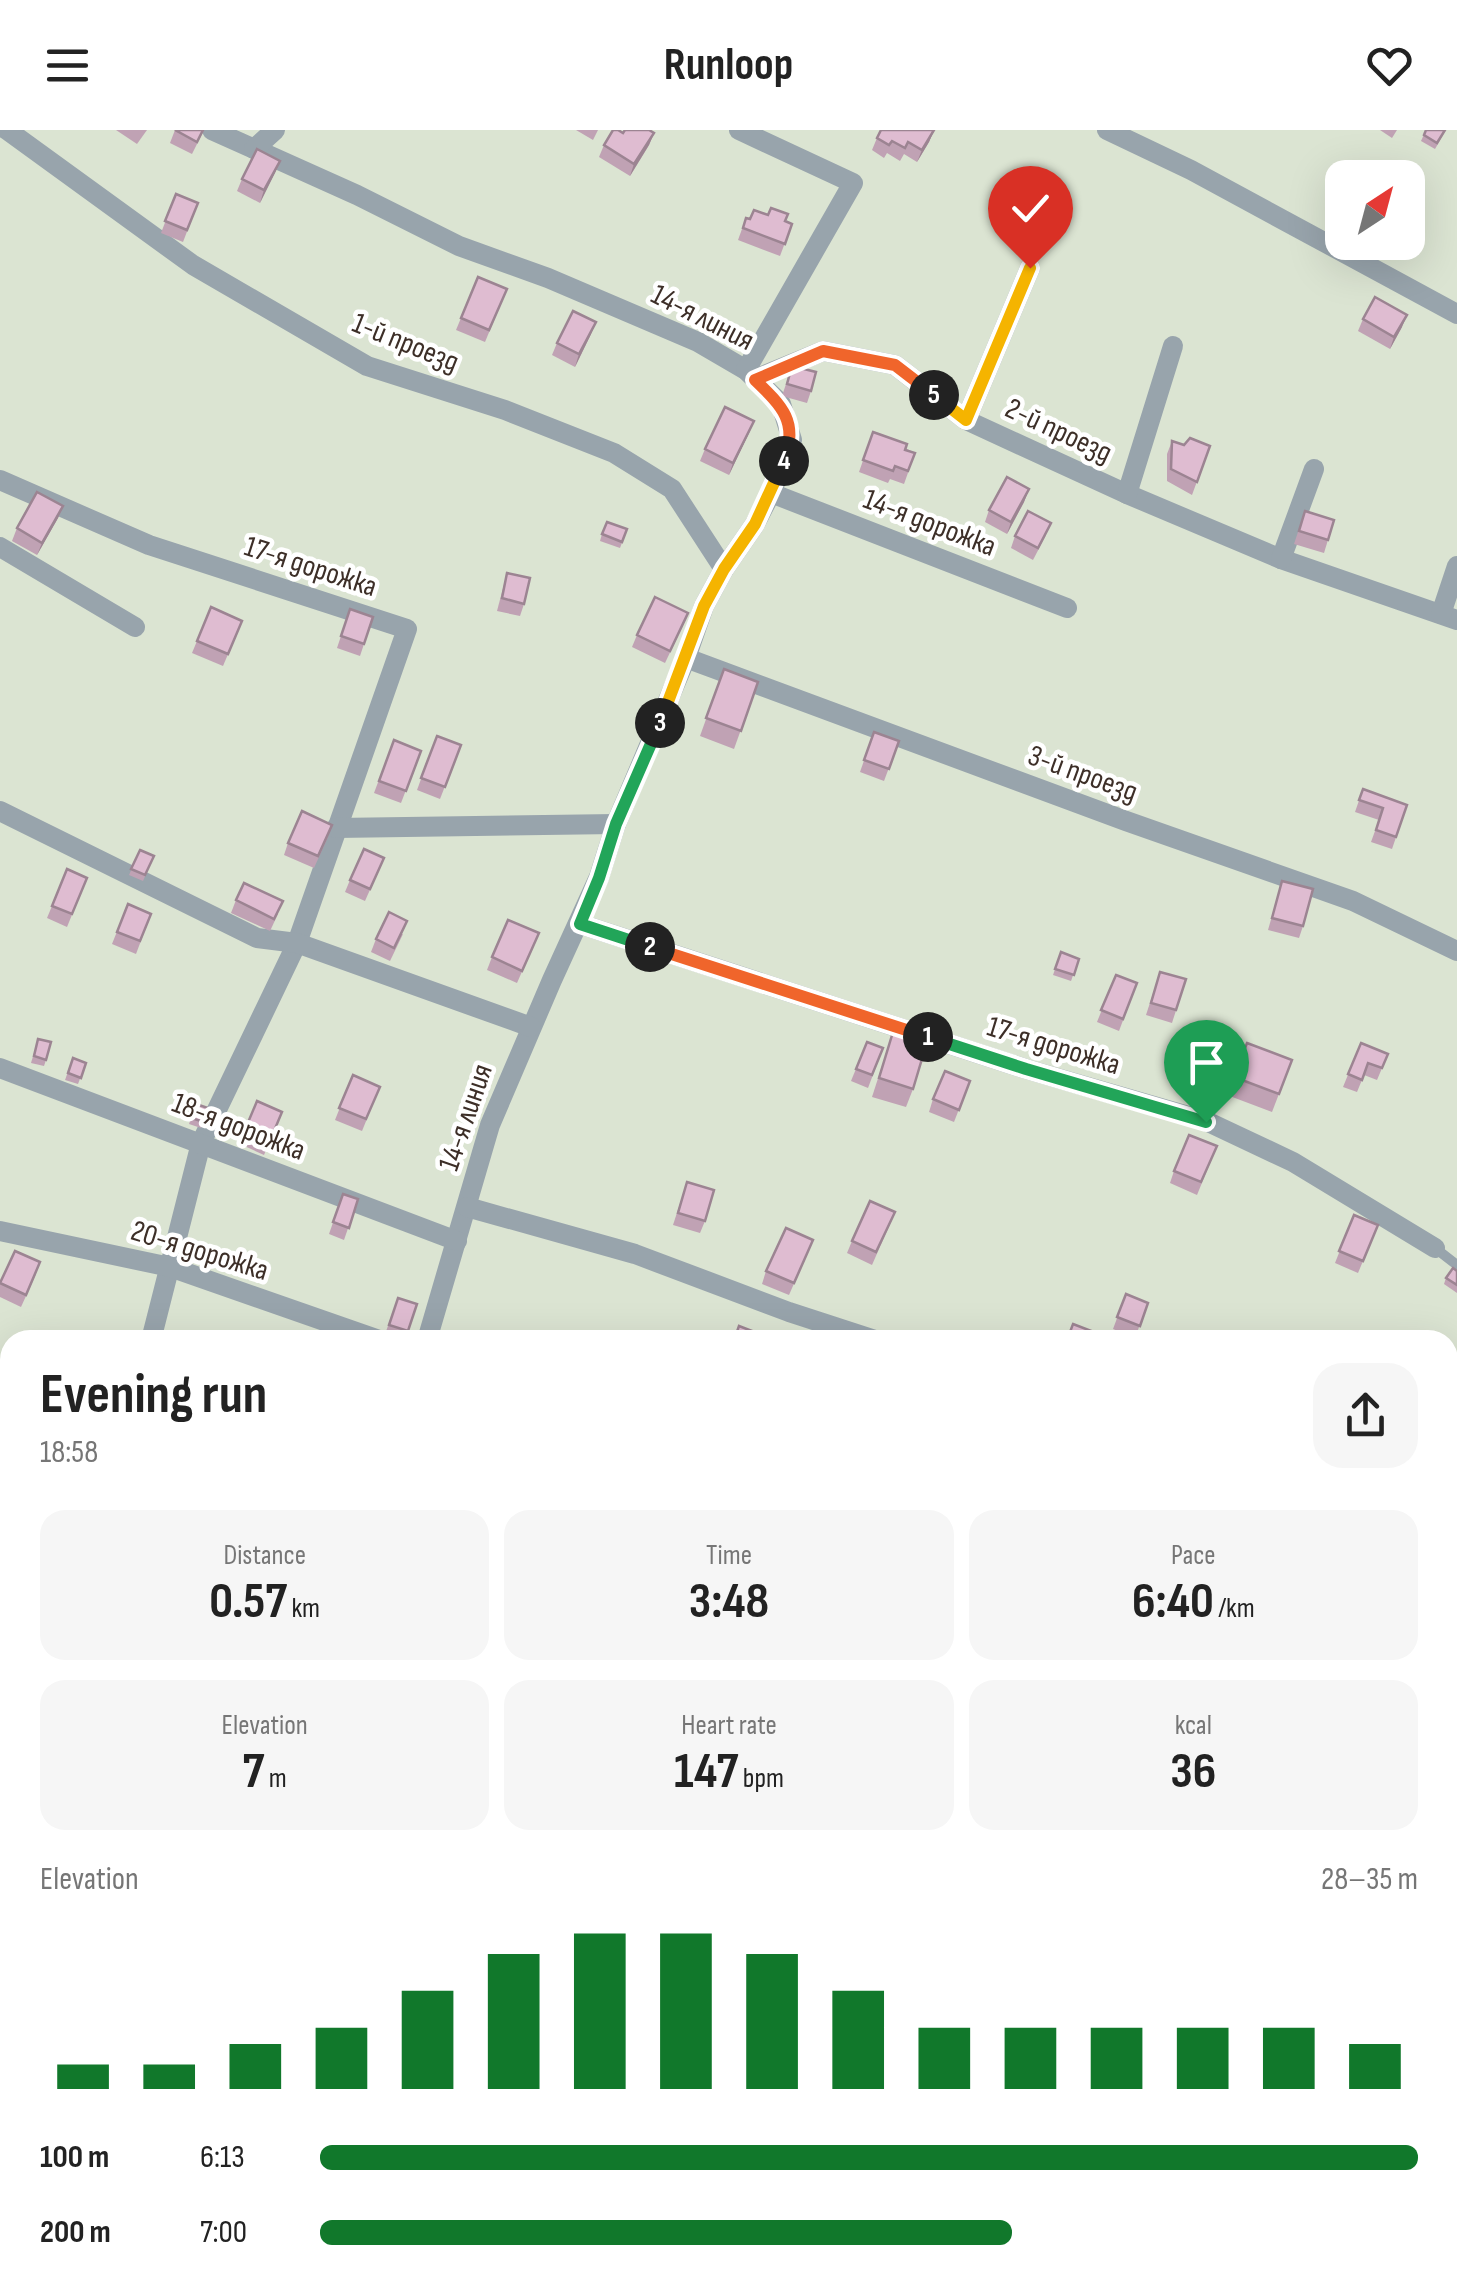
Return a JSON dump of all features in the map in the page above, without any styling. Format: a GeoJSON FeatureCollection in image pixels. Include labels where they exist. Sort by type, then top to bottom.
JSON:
{"type":"FeatureCollection","features":[{"type":"Feature","properties":{"kind":"street","name":"1-й проезд"},"geometry":{"type":"LineString","coordinates":[[7,130],[193,266],[368,366],[506,410],[629,462],[672,489],[724,569]]}},
{"type":"Feature","properties":{"kind":"street","name":"14-я линия"},"geometry":{"type":"LineString","coordinates":[[212,130],[459,246],[548,278],[698,342],[750,375],[781,404],[792,440],[755,524],[704,606],[616,824],[599,878],[490,1126],[431,1330]]}},
{"type":"Feature","properties":{"kind":"street"},"geometry":{"type":"LineString","coordinates":[[254,149],[275,130]]}},
{"type":"Feature","properties":{"kind":"street"},"geometry":{"type":"LineString","coordinates":[[738,130],[853,183],[750,375]]}},
{"type":"Feature","properties":{"kind":"street"},"geometry":{"type":"LineString","coordinates":[[1106,130],[1191,170],[1457,314]]}},
{"type":"Feature","properties":{"kind":"street","name":"2-й проезд"},"geometry":{"type":"LineString","coordinates":[[966,420],[1030,268]]}},
{"type":"Feature","properties":{"kind":"street","name":"2-й проезд"},"geometry":{"type":"LineString","coordinates":[[1127,494],[1172,346]]}},
{"type":"Feature","properties":{"kind":"street","name":"2-й проезд"},"geometry":{"type":"LineString","coordinates":[[750,375],[823,351],[895,365],[966,420],[1127,494],[1282,559],[1449,617],[1457,566]]}},
{"type":"Feature","properties":{"kind":"street"},"geometry":{"type":"LineString","coordinates":[[1282,559],[1314,469]]}},
{"type":"Feature","properties":{"kind":"street","name":"17-я дорожка"},"geometry":{"type":"LineString","coordinates":[[0,480],[150,545],[407,629],[297,943],[200,1143],[154,1330]]}},
{"type":"Feature","properties":{"kind":"street","name":"14-я дорожка"},"geometry":{"type":"LineString","coordinates":[[771,493],[1067,608]]}},
{"type":"Feature","properties":{"kind":"street"},"geometry":{"type":"LineString","coordinates":[[0,547],[135,627]]}},
{"type":"Feature","properties":{"kind":"street","name":"3-й проезд"},"geometry":{"type":"LineString","coordinates":[[686,658],[1354,901],[1457,951]]}},
{"type":"Feature","properties":{"kind":"street"},"geometry":{"type":"LineString","coordinates":[[0,811],[258,938],[297,943],[532,1027]]}},
{"type":"Feature","properties":{"kind":"street"},"geometry":{"type":"LineString","coordinates":[[336,828],[616,824]]}},
{"type":"Feature","properties":{"kind":"street","name":"17-я дорожка"},"geometry":{"type":"LineString","coordinates":[[580,924],[1026,1069],[1206,1122],[1293,1162],[1434,1248]]}},
{"type":"Feature","properties":{"kind":"street","name":"18-я дорожка"},"geometry":{"type":"LineString","coordinates":[[0,1068],[457,1241]]}},
{"type":"Feature","properties":{"kind":"street"},"geometry":{"type":"LineString","coordinates":[[466,1206],[635,1254],[844,1330]]}},
{"type":"Feature","properties":{"kind":"street","name":"20-я дорожка"},"geometry":{"type":"LineString","coordinates":[[0,1231],[170,1267],[350,1330]]}},
{"type":"Feature","properties":{"kind":"lane"},"geometry":{"type":"LineString","coordinates":[[1434,1248],[1457,1265]]}},
{"type":"Feature","properties":{"kind":"green space"},"geometry":{"type":"Polygon","coordinates":[[[0,130],[1457,130],[1457,1330],[0,1330],[0,130]]]}},
{"type":"Feature","properties":{"kind":"building"},"geometry":{"type":"Polygon","coordinates":[[[175,130],[203,130],[197,142],[175,130]]]}},
{"type":"Feature","properties":{"kind":"building"},"geometry":{"type":"Polygon","coordinates":[[[613,130],[654,133],[634,164],[604,145],[613,130]]]}},
{"type":"Feature","properties":{"kind":"building"},"geometry":{"type":"Polygon","coordinates":[[[881,130],[934,130],[922,150],[908,142],[905,148],[892,141],[889,145],[877,138],[881,130]]]}},
{"type":"Feature","properties":{"kind":"building"},"geometry":{"type":"Polygon","coordinates":[[[1426,130],[1445,130],[1437,143],[1424,135],[1426,130]]]}},
{"type":"Feature","properties":{"kind":"building"},"geometry":{"type":"Polygon","coordinates":[[[257,149],[280,161],[264,190],[242,179],[257,149]]]}},
{"type":"Feature","properties":{"kind":"building"},"geometry":{"type":"Polygon","coordinates":[[[176,194],[198,203],[187,230],[165,221],[176,194]]]}},
{"type":"Feature","properties":{"kind":"building"},"geometry":{"type":"Polygon","coordinates":[[[771,208],[788,214],[785,221],[792,224],[785,244],[743,228],[754,210],[768,215],[771,208]]]}},
{"type":"Feature","properties":{"kind":"building"},"geometry":{"type":"Polygon","coordinates":[[[478,277],[507,289],[489,330],[461,318],[478,277]]]}},
{"type":"Feature","properties":{"kind":"building"},"geometry":{"type":"Polygon","coordinates":[[[1375,297],[1407,315],[1394,337],[1363,319],[1375,297]]]}},
{"type":"Feature","properties":{"kind":"building"},"geometry":{"type":"Polygon","coordinates":[[[573,311],[596,322],[579,354],[557,343],[573,311]]]}},
{"type":"Feature","properties":{"kind":"building"},"geometry":{"type":"Polygon","coordinates":[[[792,366],[816,372],[811,391],[787,384],[792,366]]]}},
{"type":"Feature","properties":{"kind":"building"},"geometry":{"type":"Polygon","coordinates":[[[725,407],[754,421],[733,463],[705,449],[725,407]]]}},
{"type":"Feature","properties":{"kind":"building"},"geometry":{"type":"Polygon","coordinates":[[[873,432],[907,444],[905,450],[915,453],[908,471],[895,466],[893,471],[863,460],[873,432]]]}},
{"type":"Feature","properties":{"kind":"building"},"geometry":{"type":"Polygon","coordinates":[[[1190,438],[1210,446],[1197,482],[1171,469],[1172,441],[1184,445],[1190,438]]]}},
{"type":"Feature","properties":{"kind":"building"},"geometry":{"type":"Polygon","coordinates":[[[1007,477],[1029,489],[1011,522],[989,510],[1007,477]]]}},
{"type":"Feature","properties":{"kind":"building"},"geometry":{"type":"Polygon","coordinates":[[[37,492],[63,506],[42,543],[17,528],[37,492]]]}},
{"type":"Feature","properties":{"kind":"building"},"geometry":{"type":"Polygon","coordinates":[[[1028,511],[1051,523],[1038,548],[1015,536],[1028,511]]]}},
{"type":"Feature","properties":{"kind":"building"},"geometry":{"type":"Polygon","coordinates":[[[1305,511],[1334,520],[1328,540],[1299,531],[1305,511]]]}},
{"type":"Feature","properties":{"kind":"building"},"geometry":{"type":"Polygon","coordinates":[[[607,522],[627,529],[622,542],[602,534],[607,522]]]}},
{"type":"Feature","properties":{"kind":"building"},"geometry":{"type":"Polygon","coordinates":[[[507,573],[530,578],[524,604],[502,598],[507,573]]]}},
{"type":"Feature","properties":{"kind":"building"},"geometry":{"type":"Polygon","coordinates":[[[655,597],[688,613],[670,651],[637,635],[655,597]]]}},
{"type":"Feature","properties":{"kind":"building"},"geometry":{"type":"Polygon","coordinates":[[[211,607],[242,621],[228,654],[197,641],[211,607]]]}},
{"type":"Feature","properties":{"kind":"building"},"geometry":{"type":"Polygon","coordinates":[[[350,609],[373,617],[364,644],[341,636],[350,609]]]}},
{"type":"Feature","properties":{"kind":"building"},"geometry":{"type":"Polygon","coordinates":[[[724,669],[758,682],[741,731],[706,718],[724,669]]]}},
{"type":"Feature","properties":{"kind":"building"},"geometry":{"type":"Polygon","coordinates":[[[874,732],[899,741],[889,769],[864,760],[874,732]]]}},
{"type":"Feature","properties":{"kind":"building"},"geometry":{"type":"Polygon","coordinates":[[[437,736],[461,745],[445,787],[421,778],[437,736]]]}},
{"type":"Feature","properties":{"kind":"building"},"geometry":{"type":"Polygon","coordinates":[[[394,740],[421,751],[406,791],[379,781],[394,740]]]}},
{"type":"Feature","properties":{"kind":"building"},"geometry":{"type":"Polygon","coordinates":[[[1363,789],[1407,805],[1396,837],[1376,830],[1383,808],[1359,800],[1363,789]]]}},
{"type":"Feature","properties":{"kind":"building"},"geometry":{"type":"Polygon","coordinates":[[[302,811],[332,825],[318,856],[288,843],[302,811]]]}},
{"type":"Feature","properties":{"kind":"building"},"geometry":{"type":"Polygon","coordinates":[[[364,849],[384,858],[370,889],[350,880],[364,849]]]}},
{"type":"Feature","properties":{"kind":"building"},"geometry":{"type":"Polygon","coordinates":[[[140,850],[154,856],[145,875],[131,869],[140,850]]]}},
{"type":"Feature","properties":{"kind":"building"},"geometry":{"type":"Polygon","coordinates":[[[67,869],[87,878],[72,914],[52,906],[67,869]]]}},
{"type":"Feature","properties":{"kind":"building"},"geometry":{"type":"Polygon","coordinates":[[[1282,881],[1313,889],[1303,926],[1272,918],[1282,881]]]}},
{"type":"Feature","properties":{"kind":"building"},"geometry":{"type":"Polygon","coordinates":[[[244,883],[283,901],[274,919],[236,900],[244,883]]]}},
{"type":"Feature","properties":{"kind":"building"},"geometry":{"type":"Polygon","coordinates":[[[128,904],[151,914],[140,941],[117,932],[128,904]]]}},
{"type":"Feature","properties":{"kind":"building"},"geometry":{"type":"Polygon","coordinates":[[[389,912],[407,921],[394,948],[376,939],[389,912]]]}},
{"type":"Feature","properties":{"kind":"building"},"geometry":{"type":"Polygon","coordinates":[[[508,920],[539,933],[522,971],[492,957],[508,920]]]}},
{"type":"Feature","properties":{"kind":"building"},"geometry":{"type":"Polygon","coordinates":[[[1061,952],[1079,959],[1074,975],[1055,969],[1061,952]]]}},
{"type":"Feature","properties":{"kind":"building"},"geometry":{"type":"Polygon","coordinates":[[[1160,972],[1186,979],[1176,1010],[1151,1003],[1160,972]]]}},
{"type":"Feature","properties":{"kind":"building"},"geometry":{"type":"Polygon","coordinates":[[[1116,975],[1137,983],[1123,1019],[1101,1010],[1116,975]]]}},
{"type":"Feature","properties":{"kind":"building"},"geometry":{"type":"Polygon","coordinates":[[[893,1032],[927,1042],[913,1089],[879,1078],[893,1032]]]}},
{"type":"Feature","properties":{"kind":"building"},"geometry":{"type":"Polygon","coordinates":[[[38,1039],[51,1042],[46,1060],[34,1056],[38,1039]]]}},
{"type":"Feature","properties":{"kind":"building"},"geometry":{"type":"Polygon","coordinates":[[[867,1042],[883,1048],[872,1075],[856,1069],[867,1042]]]}},
{"type":"Feature","properties":{"kind":"building"},"geometry":{"type":"Polygon","coordinates":[[[1247,1043],[1292,1060],[1279,1094],[1234,1077],[1247,1043]]]}},
{"type":"Feature","properties":{"kind":"building"},"geometry":{"type":"Polygon","coordinates":[[[1361,1043],[1388,1054],[1382,1068],[1368,1063],[1362,1080],[1348,1074],[1361,1043]]]}},
{"type":"Feature","properties":{"kind":"building"},"geometry":{"type":"Polygon","coordinates":[[[73,1058],[86,1063],[81,1078],[68,1073],[73,1058]]]}},
{"type":"Feature","properties":{"kind":"building"},"geometry":{"type":"Polygon","coordinates":[[[945,1071],[970,1081],[959,1110],[933,1099],[945,1071]]]}},
{"type":"Feature","properties":{"kind":"building"},"geometry":{"type":"Polygon","coordinates":[[[353,1075],[380,1087],[366,1119],[339,1108],[353,1075]]]}},
{"type":"Feature","properties":{"kind":"building"},"geometry":{"type":"Polygon","coordinates":[[[257,1101],[282,1112],[269,1143],[244,1132],[257,1101]]]}},
{"type":"Feature","properties":{"kind":"building"},"geometry":{"type":"Polygon","coordinates":[[[196,1104],[208,1108],[204,1122],[191,1118],[196,1104]]]}},
{"type":"Feature","properties":{"kind":"building"},"geometry":{"type":"Polygon","coordinates":[[[1189,1135],[1217,1146],[1201,1182],[1174,1171],[1189,1135]]]}},
{"type":"Feature","properties":{"kind":"building"},"geometry":{"type":"Polygon","coordinates":[[[687,1182],[714,1190],[705,1221],[678,1213],[687,1182]]]}},
{"type":"Feature","properties":{"kind":"building"},"geometry":{"type":"Polygon","coordinates":[[[343,1194],[358,1199],[349,1228],[333,1222],[343,1194]]]}},
{"type":"Feature","properties":{"kind":"building"},"geometry":{"type":"Polygon","coordinates":[[[870,1201],[895,1212],[876,1252],[852,1241],[870,1201]]]}},
{"type":"Feature","properties":{"kind":"building"},"geometry":{"type":"Polygon","coordinates":[[[1354,1215],[1378,1225],[1363,1261],[1339,1251],[1354,1215]]]}},
{"type":"Feature","properties":{"kind":"building"},"geometry":{"type":"Polygon","coordinates":[[[786,1228],[813,1240],[794,1283],[766,1271],[786,1228]]]}},
{"type":"Feature","properties":{"kind":"building"},"geometry":{"type":"Polygon","coordinates":[[[15,1251],[40,1262],[26,1295],[0,1283],[15,1251]]]}},
{"type":"Feature","properties":{"kind":"building"},"geometry":{"type":"Polygon","coordinates":[[[1453,1268],[1457,1271],[1457,1285],[1446,1278],[1453,1268]]]}},
{"type":"Feature","properties":{"kind":"building"},"geometry":{"type":"Polygon","coordinates":[[[1126,1294],[1148,1303],[1140,1326],[1117,1317],[1126,1294]]]}},
{"type":"Feature","properties":{"kind":"building"},"geometry":{"type":"Polygon","coordinates":[[[398,1298],[417,1304],[408,1330],[389,1325],[398,1298]]]}},
{"type":"Feature","properties":{"kind":"route"},"geometry":{"type":"LineString","coordinates":[[1030,268],[966,420],[895,365],[823,351],[755,380],[781,404],[792,440],[755,524],[704,606],[580,924],[1026,1069],[1206,1122]]}}]}
